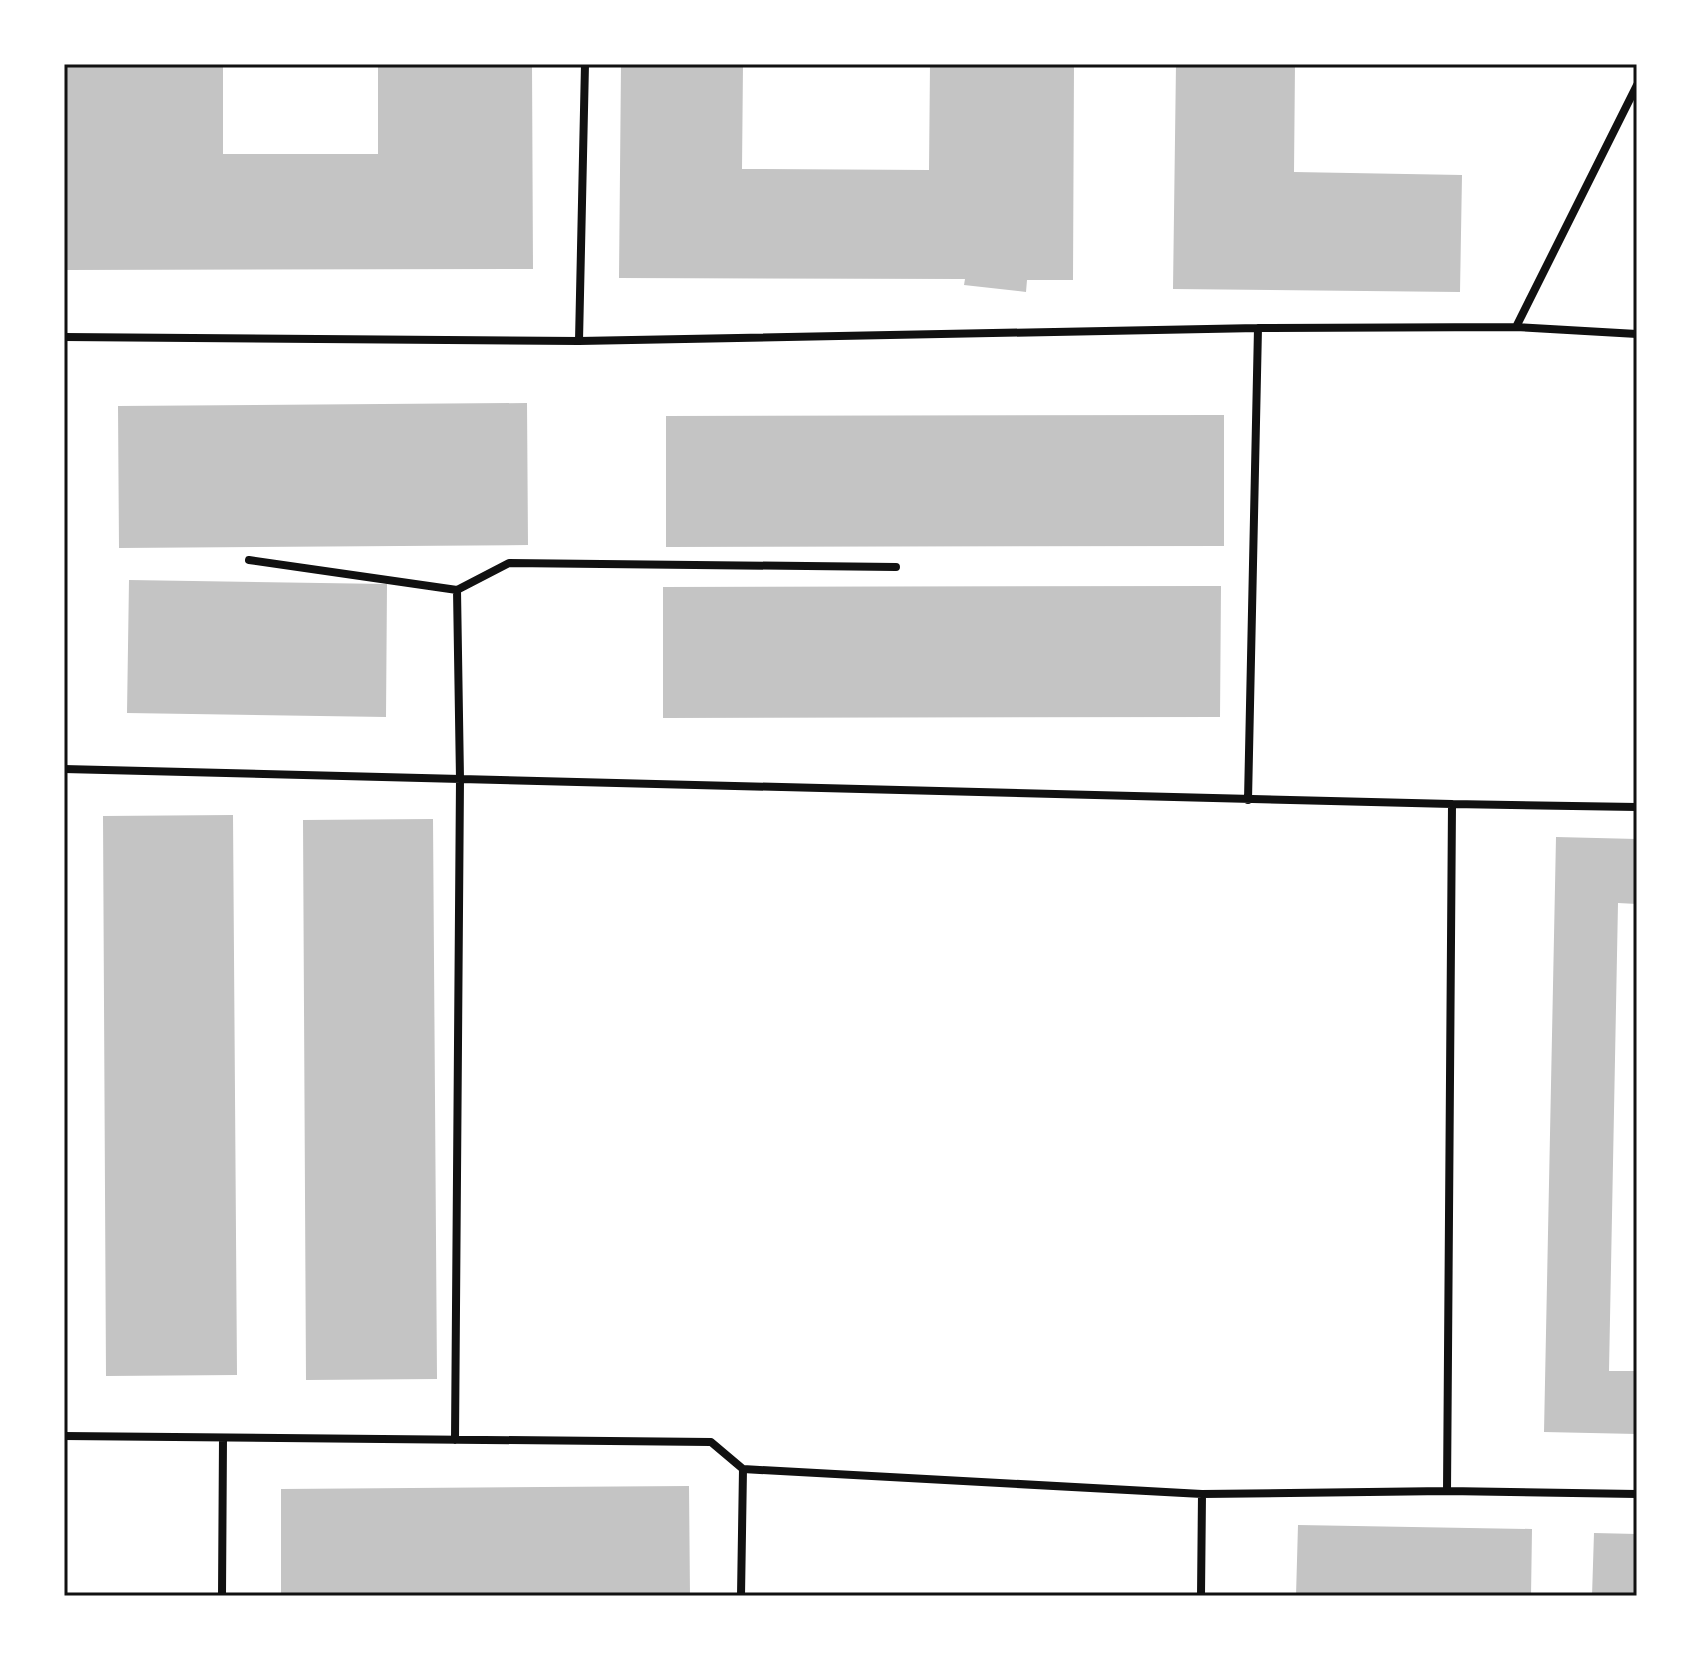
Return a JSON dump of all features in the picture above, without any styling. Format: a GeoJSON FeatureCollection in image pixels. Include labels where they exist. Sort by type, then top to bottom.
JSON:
{"type":"FeatureCollection","features":[{"type":"Feature","properties":{"kind":"street"},"geometry":{"type":"LineString","coordinates":[[579,341],[585,64]]}},
{"type":"Feature","properties":{"kind":"street"},"geometry":{"type":"LineString","coordinates":[[1516,327],[1637,85]]}},
{"type":"Feature","properties":{"kind":"street"},"geometry":{"type":"LineString","coordinates":[[64,337],[579,341],[1258,328],[1516,327],[1637,334]]}},
{"type":"Feature","properties":{"kind":"street"},"geometry":{"type":"LineString","coordinates":[[1248,800],[1258,328]]}},
{"type":"Feature","properties":{"kind":"street"},"geometry":{"type":"LineString","coordinates":[[249,560],[457,590],[509,563],[896,567]]}},
{"type":"Feature","properties":{"kind":"street"},"geometry":{"type":"LineString","coordinates":[[455,1440],[460,779],[457,590]]}},
{"type":"Feature","properties":{"kind":"street"},"geometry":{"type":"LineString","coordinates":[[64,769],[1637,807]]}},
{"type":"Feature","properties":{"kind":"street"},"geometry":{"type":"LineString","coordinates":[[1447,1491],[1452,804]]}},
{"type":"Feature","properties":{"kind":"street"},"geometry":{"type":"LineString","coordinates":[[64,1436],[711,1442],[743,1469],[1202,1494],[1447,1491],[1637,1494]]}},
{"type":"Feature","properties":{"kind":"street"},"geometry":{"type":"LineString","coordinates":[[222,1596],[223,1438]]}},
{"type":"Feature","properties":{"kind":"street"},"geometry":{"type":"LineString","coordinates":[[741,1596],[743,1469]]}},
{"type":"Feature","properties":{"kind":"street"},"geometry":{"type":"LineString","coordinates":[[1201,1596],[1202,1494]]}},
{"type":"Feature","properties":{"kind":"building"},"geometry":{"type":"Polygon","coordinates":[[[64,64],[223,64],[223,154],[378,154],[378,64],[532,64],[533,269],[64,270],[64,64]]]}},
{"type":"Feature","properties":{"kind":"building"},"geometry":{"type":"Polygon","coordinates":[[[621,64],[743,64],[742,169],[929,170],[930,64],[1074,64],[1073,280],[1027,280],[1026,292],[964,285],[965,279],[619,278],[621,64]]]}},
{"type":"Feature","properties":{"kind":"building"},"geometry":{"type":"Polygon","coordinates":[[[1176,64],[1295,64],[1294,172],[1462,175],[1460,292],[1173,289],[1176,64]]]}},
{"type":"Feature","properties":{"kind":"building"},"geometry":{"type":"Polygon","coordinates":[[[527,403],[528,545],[119,548],[118,406],[527,403]]]}},
{"type":"Feature","properties":{"kind":"building"},"geometry":{"type":"Polygon","coordinates":[[[1224,415],[1224,546],[666,547],[666,416],[1224,415]]]}},
{"type":"Feature","properties":{"kind":"building"},"geometry":{"type":"Polygon","coordinates":[[[129,580],[387,584],[386,717],[127,713],[129,580]]]}},
{"type":"Feature","properties":{"kind":"building"},"geometry":{"type":"Polygon","coordinates":[[[1221,586],[1220,717],[663,718],[663,587],[1221,586]]]}},
{"type":"Feature","properties":{"kind":"building"},"geometry":{"type":"Polygon","coordinates":[[[233,815],[237,1375],[106,1376],[103,816],[233,815]]]}},
{"type":"Feature","properties":{"kind":"building"},"geometry":{"type":"Polygon","coordinates":[[[433,819],[437,1379],[306,1380],[303,820],[433,819]]]}},
{"type":"Feature","properties":{"kind":"building"},"geometry":{"type":"Polygon","coordinates":[[[1556,837],[1637,839],[1637,904],[1618,903],[1609,1371],[1637,1371],[1637,1434],[1544,1432],[1556,837]]]}},
{"type":"Feature","properties":{"kind":"building"},"geometry":{"type":"Polygon","coordinates":[[[689,1486],[690,1596],[281,1596],[281,1489],[689,1486]]]}},
{"type":"Feature","properties":{"kind":"building"},"geometry":{"type":"Polygon","coordinates":[[[1298,1525],[1532,1529],[1531,1596],[1296,1596],[1298,1525]]]}},
{"type":"Feature","properties":{"kind":"building"},"geometry":{"type":"Polygon","coordinates":[[[1594,1533],[1637,1534],[1637,1596],[1592,1596],[1594,1533]]]}}]}
